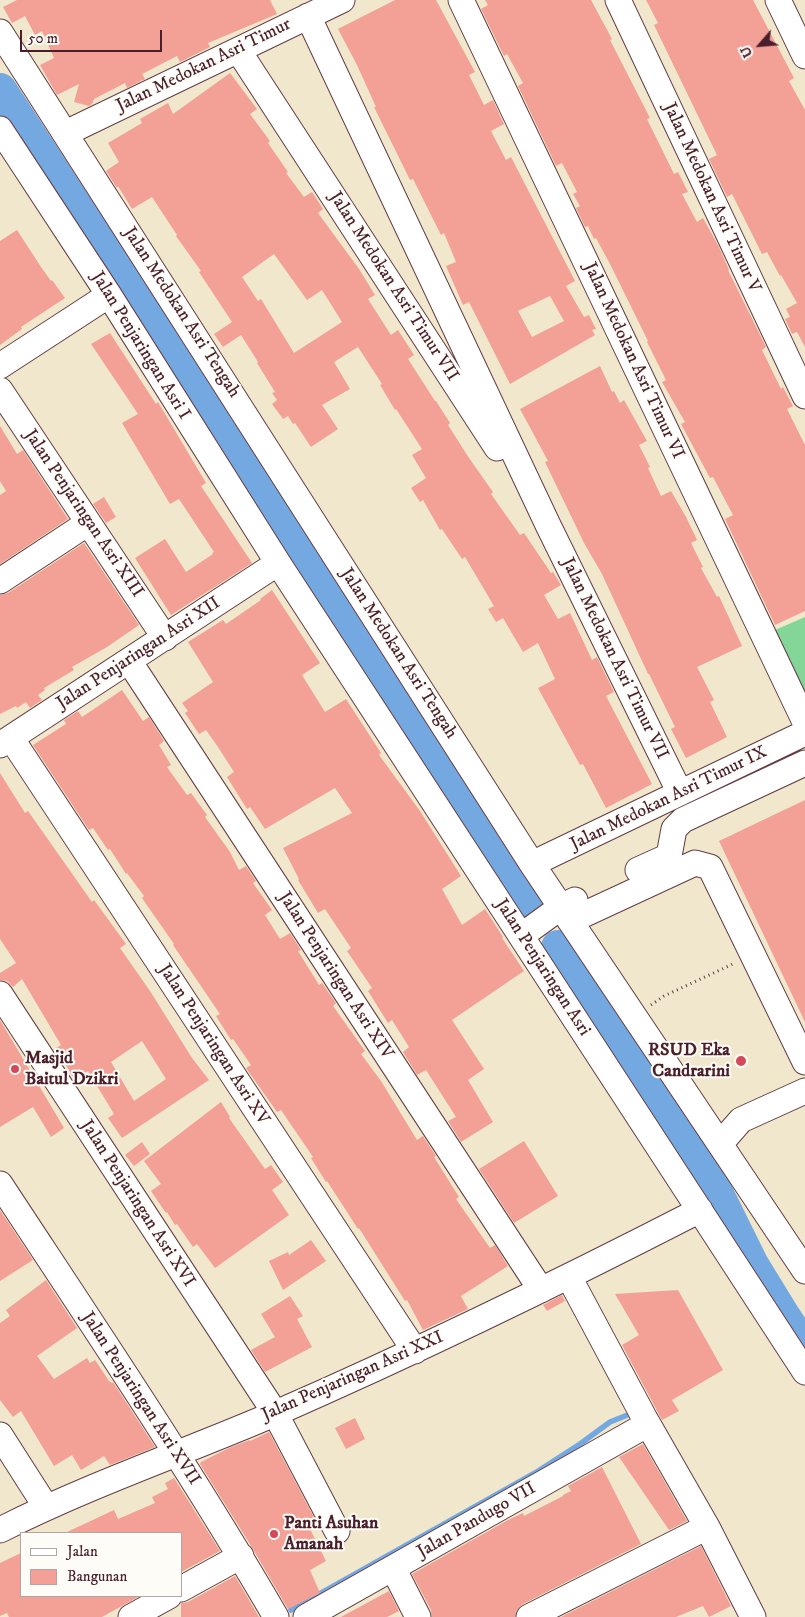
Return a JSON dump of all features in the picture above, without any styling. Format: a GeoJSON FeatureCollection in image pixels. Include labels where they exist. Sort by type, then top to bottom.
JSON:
{"type":"FeatureCollection","features":[{"type":"Feature","properties":{"kind":"street","name":"Jalan Medokan Asri Timur"},"geometry":{"type":"LineString","coordinates":[[66,133],[342,0]]}},
{"type":"Feature","properties":{"kind":"street","name":"Jalan Medokan Asri Timur VI"},"geometry":{"type":"LineString","coordinates":[[461,0],[805,722]]}},
{"type":"Feature","properties":{"kind":"street","name":"Jalan Medokan Asri Timur V"},"geometry":{"type":"LineString","coordinates":[[618,0],[805,396]]}},
{"type":"Feature","properties":{"kind":"street"},"geometry":{"type":"LineString","coordinates":[[778,0],[805,56]]}},
{"type":"Feature","properties":{"kind":"street","name":"Jalan Medokan Asri Timur VII"},"geometry":{"type":"LineString","coordinates":[[308,16],[548,525],[680,793]]}},
{"type":"Feature","properties":{"kind":"street","name":"Jalan Medokan Asri Tengah"},"geometry":{"type":"LineString","coordinates":[[0,32],[532,864],[805,1271]]}},
{"type":"Feature","properties":{"kind":"street","name":"Jalan Medokan Asri Timur VII"},"geometry":{"type":"LineString","coordinates":[[238,50],[548,525]]}},
{"type":"Feature","properties":{"kind":"street","name":"Jalan Penjaringan Asri I"},"geometry":{"type":"LineString","coordinates":[[0,129],[109,295],[278,563]]}},
{"type":"Feature","properties":{"kind":"street"},"geometry":{"type":"LineString","coordinates":[[0,366],[109,295]]}},
{"type":"Feature","properties":{"kind":"street","name":"Jalan Penjaringan Asri XIII"},"geometry":{"type":"LineString","coordinates":[[0,390],[165,638]]}},
{"type":"Feature","properties":{"kind":"street"},"geometry":{"type":"LineString","coordinates":[[0,581],[88,523]]}},
{"type":"Feature","properties":{"kind":"street","name":"Jalan Penjaringan Asri XII"},"geometry":{"type":"LineString","coordinates":[[5,742],[278,563]]}},
{"type":"Feature","properties":{"kind":"street","name":"Jalan Penjaringan Asri"},"geometry":{"type":"LineString","coordinates":[[278,563],[805,1372]]}},
{"type":"Feature","properties":{"kind":"street","name":"Jalan Penjaringan Asri XIV"},"geometry":{"type":"LineString","coordinates":[[129,661],[541,1290]]}},
{"type":"Feature","properties":{"kind":"street","name":"Jalan Medokan Asri Timur IX"},"geometry":{"type":"LineString","coordinates":[[532,864],[805,732]]}},
{"type":"Feature","properties":{"kind":"street","name":"Jalan Penjaringan Asri XV"},"geometry":{"type":"LineString","coordinates":[[5,742],[415,1350]]}},
{"type":"Feature","properties":{"kind":"street"},"geometry":{"type":"LineString","coordinates":[[673,864],[674,829],[683,820],[805,763]]}},
{"type":"Feature","properties":{"kind":"street"},"geometry":{"type":"LineString","coordinates":[[521,936],[673,864],[695,863],[710,867],[805,1062]]}},
{"type":"Feature","properties":{"kind":"street","name":"Jalan Penjaringan Asri XVI"},"geometry":{"type":"LineString","coordinates":[[0,994],[274,1414],[337,1531]]}},
{"type":"Feature","properties":{"kind":"street"},"geometry":{"type":"LineString","coordinates":[[720,1144],[741,1120],[805,1090]]}},
{"type":"Feature","properties":{"kind":"street","name":"Jalan Penjaringan Asri XVII"},"geometry":{"type":"LineString","coordinates":[[0,1184],[177,1455],[241,1556],[276,1617]]}},
{"type":"Feature","properties":{"kind":"street","name":"Jalan Penjaringan Asri XXI"},"geometry":{"type":"LineString","coordinates":[[0,1530],[46,1507],[274,1414],[415,1350],[568,1277],[700,1210]]}},
{"type":"Feature","properties":{"kind":"street"},"geometry":{"type":"LineString","coordinates":[[568,1277],[707,1527],[753,1617]]}},
{"type":"Feature","properties":{"kind":"street","name":"Jalan Pandugo VII"},"geometry":{"type":"LineString","coordinates":[[306,1617],[393,1568],[644,1416]]}},
{"type":"Feature","properties":{"kind":"street"},"geometry":{"type":"LineString","coordinates":[[0,1435],[46,1507]]}},
{"type":"Feature","properties":{"kind":"street"},"geometry":{"type":"LineString","coordinates":[[530,1617],[568,1608],[707,1527]]}},
{"type":"Feature","properties":{"kind":"street"},"geometry":{"type":"LineString","coordinates":[[182,1588],[241,1556]]}},
{"type":"Feature","properties":{"kind":"street"},"geometry":{"type":"LineString","coordinates":[[393,1568],[418,1617]]}},
{"type":"Feature","properties":{"kind":"street"},"geometry":{"type":"LineString","coordinates":[[131,1617],[167,1597]]}},
{"type":"Feature","properties":{"kind":"path"},"geometry":{"type":"LineString","coordinates":[[635,1017],[664,996],[753,955]]}},
{"type":"Feature","properties":{"kind":"green space"},"geometry":{"type":"Polygon","coordinates":[[[805,617],[805,695],[775,630],[805,617]]]}},
{"type":"Feature","properties":{"kind":"building"},"geometry":{"type":"Polygon","coordinates":[[[17,0],[270,0],[277,14],[208,43],[210,47],[180,62],[177,56],[142,74],[145,79],[127,88],[125,83],[94,99],[89,106],[74,102],[79,84],[57,95],[40,65],[54,58],[42,31],[35,35],[25,16],[12,23],[3,7],[17,0]]]}},
{"type":"Feature","properties":{"kind":"building"},"geometry":{"type":"Polygon","coordinates":[[[395,0],[436,0],[475,72],[469,75],[484,105],[493,100],[504,124],[491,131],[506,160],[511,157],[575,281],[566,286],[584,317],[589,315],[596,329],[592,330],[595,335],[510,384],[469,302],[463,305],[446,266],[456,262],[444,233],[441,235],[413,179],[410,180],[374,107],[376,107],[357,65],[338,29],[395,0]],[[550,296],[518,311],[532,337],[564,321],[550,296]]]}},
{"type":"Feature","properties":{"kind":"building"},"geometry":{"type":"Polygon","coordinates":[[[485,0],[591,0],[612,39],[610,40],[650,118],[647,119],[674,174],[678,172],[688,192],[682,194],[697,222],[703,218],[719,247],[728,270],[766,347],[762,350],[781,389],[783,387],[793,406],[787,409],[805,445],[805,611],[775,625],[725,519],[733,515],[713,477],[710,478],[681,424],[685,422],[662,382],[666,380],[611,266],[588,226],[585,227],[576,208],[580,206],[573,194],[577,192],[562,163],[556,166],[518,86],[523,83],[507,54],[504,56],[481,9],[488,5],[485,0]]]}},
{"type":"Feature","properties":{"kind":"building"},"geometry":{"type":"Polygon","coordinates":[[[646,0],[753,0],[794,78],[789,81],[805,110],[805,347],[797,332],[792,334],[785,319],[790,317],[786,309],[797,303],[767,252],[762,254],[732,194],[727,197],[709,159],[717,155],[654,25],[658,23],[646,0]]]}},
{"type":"Feature","properties":{"kind":"building"},"geometry":{"type":"Polygon","coordinates":[[[230,73],[257,109],[250,114],[270,141],[268,143],[288,172],[286,173],[304,197],[312,192],[323,209],[318,213],[359,269],[375,295],[368,299],[391,335],[398,330],[414,355],[408,359],[450,423],[448,425],[469,458],[493,492],[491,494],[520,535],[524,533],[561,585],[544,595],[558,619],[570,613],[592,660],[597,657],[614,692],[606,696],[652,784],[606,808],[583,764],[580,765],[538,688],[555,679],[538,643],[523,652],[503,618],[496,622],[488,609],[494,606],[465,557],[462,559],[442,529],[440,530],[423,500],[420,502],[411,488],[426,478],[412,455],[422,449],[395,410],[380,385],[382,384],[358,347],[334,362],[350,389],[322,405],[338,429],[311,447],[295,423],[293,424],[288,416],[283,419],[272,404],[277,400],[272,393],[275,392],[241,335],[223,347],[214,334],[232,322],[152,197],[132,209],[106,171],[119,162],[108,143],[142,123],[140,119],[168,103],[173,114],[230,73]],[[274,254],[242,277],[258,301],[261,299],[294,353],[342,322],[322,290],[307,300],[274,254]]]}},
{"type":"Feature","properties":{"kind":"building"},"geometry":{"type":"Polygon","coordinates":[[[17,230],[41,267],[65,298],[21,327],[22,329],[0,345],[0,241],[17,230]]]}},
{"type":"Feature","properties":{"kind":"building"},"geometry":{"type":"Polygon","coordinates":[[[110,333],[156,404],[158,402],[206,483],[201,486],[252,563],[171,615],[135,558],[165,539],[186,572],[214,552],[179,499],[170,504],[122,423],[138,414],[91,344],[110,333]]]}},
{"type":"Feature","properties":{"kind":"building"},"geometry":{"type":"Polygon","coordinates":[[[600,366],[612,392],[614,391],[620,403],[624,400],[647,441],[639,445],[661,496],[671,491],[686,517],[697,540],[691,543],[703,567],[701,568],[717,597],[719,596],[742,646],[697,667],[714,700],[710,702],[727,737],[686,758],[671,729],[675,727],[648,674],[602,574],[584,543],[545,462],[548,461],[520,409],[600,366]]]}},
{"type":"Feature","properties":{"kind":"building"},"geometry":{"type":"Polygon","coordinates":[[[0,426],[17,454],[23,450],[68,519],[0,564],[0,495],[6,491],[0,481],[0,426]]]}},
{"type":"Feature","properties":{"kind":"building"},"geometry":{"type":"Polygon","coordinates":[[[104,497],[116,517],[106,523],[93,504],[104,497]]]}},
{"type":"Feature","properties":{"kind":"building"},"geometry":{"type":"Polygon","coordinates":[[[84,543],[139,625],[107,647],[72,667],[74,670],[44,688],[45,690],[38,695],[42,700],[30,708],[26,702],[17,708],[16,706],[0,714],[0,595],[8,593],[84,543]]]}},
{"type":"Feature","properties":{"kind":"building"},"geometry":{"type":"Polygon","coordinates":[[[272,590],[320,663],[302,675],[325,712],[346,699],[381,753],[379,755],[420,811],[461,876],[442,889],[462,925],[485,909],[524,971],[452,1020],[484,1069],[468,1080],[493,1122],[461,1142],[448,1121],[456,1117],[426,1070],[417,1075],[403,1052],[409,1047],[392,1020],[388,1023],[368,991],[372,988],[347,951],[351,948],[325,909],[318,913],[298,880],[283,848],[352,813],[335,788],[265,829],[250,807],[247,809],[227,777],[234,772],[218,747],[206,730],[199,734],[185,713],[188,711],[182,703],[213,682],[188,642],[223,620],[226,624],[261,600],[272,590]]]}},
{"type":"Feature","properties":{"kind":"building"},"geometry":{"type":"Polygon","coordinates":[[[122,690],[143,721],[149,717],[164,741],[159,745],[171,765],[167,767],[187,795],[191,793],[207,815],[205,817],[230,852],[239,870],[246,866],[256,881],[253,883],[272,910],[265,915],[280,939],[290,933],[301,950],[298,951],[319,985],[322,983],[336,1003],[333,1006],[365,1051],[361,1054],[381,1081],[417,1140],[423,1136],[459,1197],[456,1199],[490,1248],[495,1245],[508,1266],[461,1296],[468,1309],[423,1330],[407,1300],[405,1301],[359,1228],[326,1182],[311,1158],[313,1157],[281,1110],[277,1112],[246,1068],[251,1065],[233,1039],[231,1040],[216,1016],[220,1014],[142,898],[144,896],[93,828],[89,830],[33,745],[66,724],[64,720],[78,711],[82,717],[122,690]]]}},
{"type":"Feature","properties":{"kind":"building"},"geometry":{"type":"Polygon","coordinates":[[[0,773],[25,813],[28,811],[92,902],[94,900],[126,944],[120,948],[150,991],[192,1058],[209,1080],[122,1138],[108,1118],[114,1114],[88,1071],[74,1079],[56,1048],[61,1045],[22,979],[13,987],[7,981],[0,980],[0,973],[16,963],[0,939],[0,773]],[[142,1041],[111,1062],[134,1101],[166,1079],[142,1041]]]}},
{"type":"Feature","properties":{"kind":"building"},"geometry":{"type":"Polygon","coordinates":[[[805,800],[805,1022],[719,841],[805,800]]]}},
{"type":"Feature","properties":{"kind":"building","name":"Masjid Baitul Dzikri"},"geometry":{"type":"Polygon","coordinates":[[[0,1020],[64,1128],[51,1137],[33,1107],[0,1127],[0,1020]]]}},
{"type":"Feature","properties":{"kind":"building"},"geometry":{"type":"Polygon","coordinates":[[[221,1102],[229,1118],[265,1169],[271,1165],[283,1182],[272,1190],[289,1215],[215,1268],[197,1244],[193,1247],[151,1191],[161,1184],[144,1161],[221,1102]]]}},
{"type":"Feature","properties":{"kind":"building"},"geometry":{"type":"Polygon","coordinates":[[[524,1141],[558,1196],[514,1223],[479,1169],[524,1141]]]}},
{"type":"Feature","properties":{"kind":"building"},"geometry":{"type":"Polygon","coordinates":[[[142,1142],[150,1154],[134,1166],[125,1155],[142,1142]]]}},
{"type":"Feature","properties":{"kind":"building"},"geometry":{"type":"Polygon","coordinates":[[[0,1210],[33,1260],[0,1281],[0,1210]]]}},
{"type":"Feature","properties":{"kind":"building"},"geometry":{"type":"Polygon","coordinates":[[[311,1240],[326,1261],[283,1290],[269,1261],[288,1252],[289,1255],[311,1240]]]}},
{"type":"Feature","properties":{"kind":"building"},"geometry":{"type":"Polygon","coordinates":[[[46,1280],[77,1328],[37,1356],[54,1379],[87,1358],[90,1363],[95,1360],[109,1381],[113,1382],[155,1447],[110,1465],[104,1456],[81,1470],[72,1455],[54,1466],[21,1411],[13,1417],[0,1400],[0,1323],[10,1316],[6,1310],[46,1280]]]}},
{"type":"Feature","properties":{"kind":"building"},"geometry":{"type":"Polygon","coordinates":[[[678,1290],[723,1370],[672,1400],[679,1411],[662,1420],[622,1345],[639,1335],[615,1294],[678,1290]]]}},
{"type":"Feature","properties":{"kind":"building"},"geometry":{"type":"Polygon","coordinates":[[[562,1295],[565,1301],[547,1311],[543,1305],[562,1295]]]}},
{"type":"Feature","properties":{"kind":"building"},"geometry":{"type":"Polygon","coordinates":[[[290,1296],[303,1316],[297,1319],[312,1347],[265,1372],[251,1350],[275,1337],[261,1314],[290,1296]]]}},
{"type":"Feature","properties":{"kind":"building"},"geometry":{"type":"Polygon","coordinates":[[[355,1418],[365,1439],[346,1449],[335,1428],[355,1418]]]}},
{"type":"Feature","properties":{"kind":"building"},"geometry":{"type":"Polygon","coordinates":[[[269,1432],[317,1523],[309,1527],[326,1561],[310,1570],[320,1593],[288,1609],[200,1464],[231,1447],[269,1432]]]}},
{"type":"Feature","properties":{"kind":"building"},"geometry":{"type":"Polygon","coordinates":[[[643,1444],[687,1521],[669,1530],[619,1457],[643,1444]]]}},
{"type":"Feature","properties":{"kind":"building"},"geometry":{"type":"Polygon","coordinates":[[[602,1467],[641,1544],[523,1604],[517,1610],[515,1617],[432,1617],[431,1610],[412,1574],[508,1520],[523,1513],[524,1516],[563,1496],[571,1491],[568,1486],[602,1467]]]}},
{"type":"Feature","properties":{"kind":"building"},"geometry":{"type":"Polygon","coordinates":[[[174,1478],[220,1551],[182,1571],[182,1532],[67,1532],[114,1510],[118,1519],[155,1503],[152,1497],[168,1489],[165,1483],[174,1478]]]}},
{"type":"Feature","properties":{"kind":"building"},"geometry":{"type":"Polygon","coordinates":[[[701,1546],[731,1606],[709,1617],[703,1606],[676,1617],[561,1617],[701,1546]]]}},
{"type":"Feature","properties":{"kind":"building"},"geometry":{"type":"Polygon","coordinates":[[[20,1553],[20,1597],[138,1597],[102,1617],[9,1617],[7,1613],[0,1616],[0,1563],[20,1553]]]}},
{"type":"Feature","properties":{"kind":"building"},"geometry":{"type":"Polygon","coordinates":[[[235,1576],[259,1617],[181,1617],[181,1603],[188,1602],[235,1576]]]}},
{"type":"Feature","properties":{"kind":"building"},"geometry":{"type":"Polygon","coordinates":[[[389,1591],[399,1611],[387,1617],[341,1617],[389,1591]]]}},
{"type":"Feature","properties":{"kind":"waterway"},"geometry":{"type":"LineString","coordinates":[[0,90],[532,907]]}},
{"type":"Feature","properties":{"kind":"waterway"},"geometry":{"type":"LineString","coordinates":[[558,947],[710,1180],[752,1265],[805,1348]]}},
{"type":"Feature","properties":{"kind":"waterway"},"geometry":{"type":"LineString","coordinates":[[291,1610],[535,1473],[610,1422],[635,1412]]}},
{"type":"Feature","properties":{"kind":"place","name":"RSUD Eka Candrarini"},"geometry":{"type":"Point","coordinates":[741,1061]}},
{"type":"Feature","properties":{"kind":"place","name":"Masjid Baitul Dzikri"},"geometry":{"type":"Point","coordinates":[15,1069]}},
{"type":"Feature","properties":{"kind":"place","name":"Panti Asuhan Amanah"},"geometry":{"type":"Point","coordinates":[274,1534]}}]}
